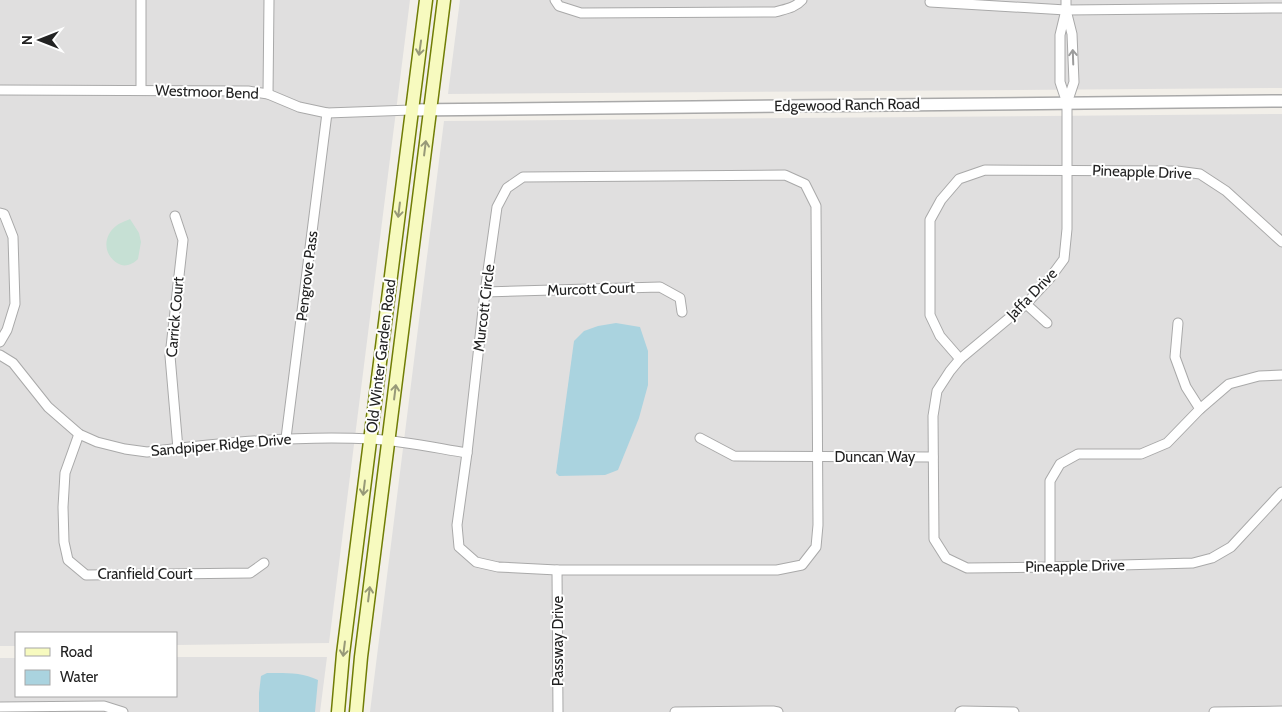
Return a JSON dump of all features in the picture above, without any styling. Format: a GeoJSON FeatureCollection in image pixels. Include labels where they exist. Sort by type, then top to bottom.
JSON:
{"type":"FeatureCollection","features":[{"type":"Feature","properties":{"kind":"main road","name":"Old Winter Garden Road"},"geometry":{"type":"LineString","coordinates":[[338,712],[343,654],[426,0]]}},
{"type":"Feature","properties":{"kind":"main road","name":"Old Winter Garden Road"},"geometry":{"type":"LineString","coordinates":[[356,712],[361,657],[444,0]]}},
{"type":"Feature","properties":{"kind":"street"},"geometry":{"type":"LineString","coordinates":[[141,0],[141,90]]}},
{"type":"Feature","properties":{"kind":"street"},"geometry":{"type":"LineString","coordinates":[[268,94],[269,0]]}},
{"type":"Feature","properties":{"kind":"street"},"geometry":{"type":"LineString","coordinates":[[555,0],[559,6],[581,13],[775,12],[791,8],[802,0]]}},
{"type":"Feature","properties":{"kind":"street","name":"Jaffa Drive"},"geometry":{"type":"LineString","coordinates":[[933,458],[933,416],[937,391],[950,371],[960,359],[1026,304],[1050,278],[1064,259],[1067,229],[1067,104],[1074,82],[1072,34],[1066,10],[1066,0]]}},
{"type":"Feature","properties":{"kind":"street"},"geometry":{"type":"LineString","coordinates":[[930,2],[1066,10],[1282,8]]}},
{"type":"Feature","properties":{"kind":"street","name":"Westmoor Bend"},"geometry":{"type":"LineString","coordinates":[[0,90],[248,91],[268,94],[299,107],[328,113],[412,110]]}},
{"type":"Feature","properties":{"kind":"street","name":"Edgewood Ranch Road"},"geometry":{"type":"LineString","coordinates":[[412,110],[1282,101]]}},
{"type":"Feature","properties":{"kind":"street","name":"Pengrove Pass"},"geometry":{"type":"LineString","coordinates":[[286,438],[328,113]]}},
{"type":"Feature","properties":{"kind":"street","name":"Pineapple Drive"},"geometry":{"type":"LineString","coordinates":[[960,359],[940,336],[930,315],[930,220],[941,200],[959,180],[985,170],[1177,171],[1200,174],[1226,191],[1282,242]]}},
{"type":"Feature","properties":{"kind":"street","name":"Murcott Circle"},"geometry":{"type":"LineString","coordinates":[[784,175],[805,184],[816,206],[818,525],[816,547],[802,565],[777,570],[557,570],[498,567],[476,562],[459,547],[457,525],[467,453],[485,292],[497,207],[507,188],[523,177],[784,175]]}},
{"type":"Feature","properties":{"kind":"street"},"geometry":{"type":"LineString","coordinates":[[0,212],[4,214],[13,237],[15,304],[8,330],[0,342]]}},
{"type":"Feature","properties":{"kind":"street","name":"Carrick Court"},"geometry":{"type":"LineString","coordinates":[[175,216],[183,240],[170,356],[178,449]]}},
{"type":"Feature","properties":{"kind":"street","name":"Murcott Court"},"geometry":{"type":"LineString","coordinates":[[485,292],[660,287],[680,298],[682,312]]}},
{"type":"Feature","properties":{"kind":"street"},"geometry":{"type":"LineString","coordinates":[[1026,304],[1047,323]]}},
{"type":"Feature","properties":{"kind":"street"},"geometry":{"type":"LineString","coordinates":[[1178,323],[1175,356],[1186,387],[1200,409]]}},
{"type":"Feature","properties":{"kind":"street","name":"Sandpiper Ridge Drive"},"geometry":{"type":"LineString","coordinates":[[0,355],[13,363],[48,407],[80,434],[97,442],[125,449],[148,452],[286,438],[388,440],[467,453]]}},
{"type":"Feature","properties":{"kind":"street"},"geometry":{"type":"LineString","coordinates":[[1050,567],[1050,481],[1060,464],[1078,454],[1141,454],[1167,443],[1200,409],[1229,384],[1260,376],[1282,375]]}},
{"type":"Feature","properties":{"kind":"street","name":"Cranfield Court"},"geometry":{"type":"LineString","coordinates":[[80,434],[65,473],[63,507],[64,542],[68,560],[86,575],[250,573],[264,563]]}},
{"type":"Feature","properties":{"kind":"street","name":"Duncan Way"},"geometry":{"type":"LineString","coordinates":[[700,438],[734,456],[933,458]]}},
{"type":"Feature","properties":{"kind":"street","name":"Pineapple Drive"},"geometry":{"type":"LineString","coordinates":[[933,458],[934,539],[946,558],[967,568],[1193,563],[1212,558],[1230,547],[1282,492]]}},
{"type":"Feature","properties":{"kind":"street","name":"Passway Drive"},"geometry":{"type":"LineString","coordinates":[[557,570],[558,712]]}},
{"type":"Feature","properties":{"kind":"street"},"geometry":{"type":"LineString","coordinates":[[0,707],[104,706],[123,712]]}},
{"type":"Feature","properties":{"kind":"street"},"geometry":{"type":"LineString","coordinates":[[675,712],[778,712]]}},
{"type":"Feature","properties":{"kind":"street"},"geometry":{"type":"LineString","coordinates":[[960,712],[1014,712]]}},
{"type":"Feature","properties":{"kind":"street"},"geometry":{"type":"LineString","coordinates":[[1214,712],[1282,712]]}},
{"type":"Feature","properties":{"kind":"shaded area"},"geometry":{"type":"Polygon","coordinates":[[[0,0],[410,0],[329,643],[178,645],[178,632],[15,632],[15,646],[0,646],[0,0]]]}},
{"type":"Feature","properties":{"kind":"shaded area"},"geometry":{"type":"Polygon","coordinates":[[[460,0],[1282,0],[1282,88],[448,94],[460,0]]]}},
{"type":"Feature","properties":{"kind":"shaded area"},"geometry":{"type":"Polygon","coordinates":[[[1282,114],[1282,712],[370,712],[444,121],[1282,114]]]}},
{"type":"Feature","properties":{"kind":"shaded area"},"geometry":{"type":"Polygon","coordinates":[[[178,657],[327,657],[320,712],[0,712],[0,658],[15,658],[15,697],[178,697],[178,657]]]}},
{"type":"Feature","properties":{"kind":"green space"},"geometry":{"type":"Polygon","coordinates":[[[130,219],[139,233],[141,242],[138,259],[131,264],[123,265],[112,259],[106,245],[112,230],[130,219]]]}},
{"type":"Feature","properties":{"kind":"water"},"geometry":{"type":"Polygon","coordinates":[[[616,323],[640,327],[648,351],[648,385],[639,418],[618,470],[605,475],[559,476],[556,473],[574,341],[584,331],[616,323]]]}},
{"type":"Feature","properties":{"kind":"water"},"geometry":{"type":"Polygon","coordinates":[[[267,673],[299,674],[318,680],[315,712],[259,712],[261,676],[267,673]]]}}]}
